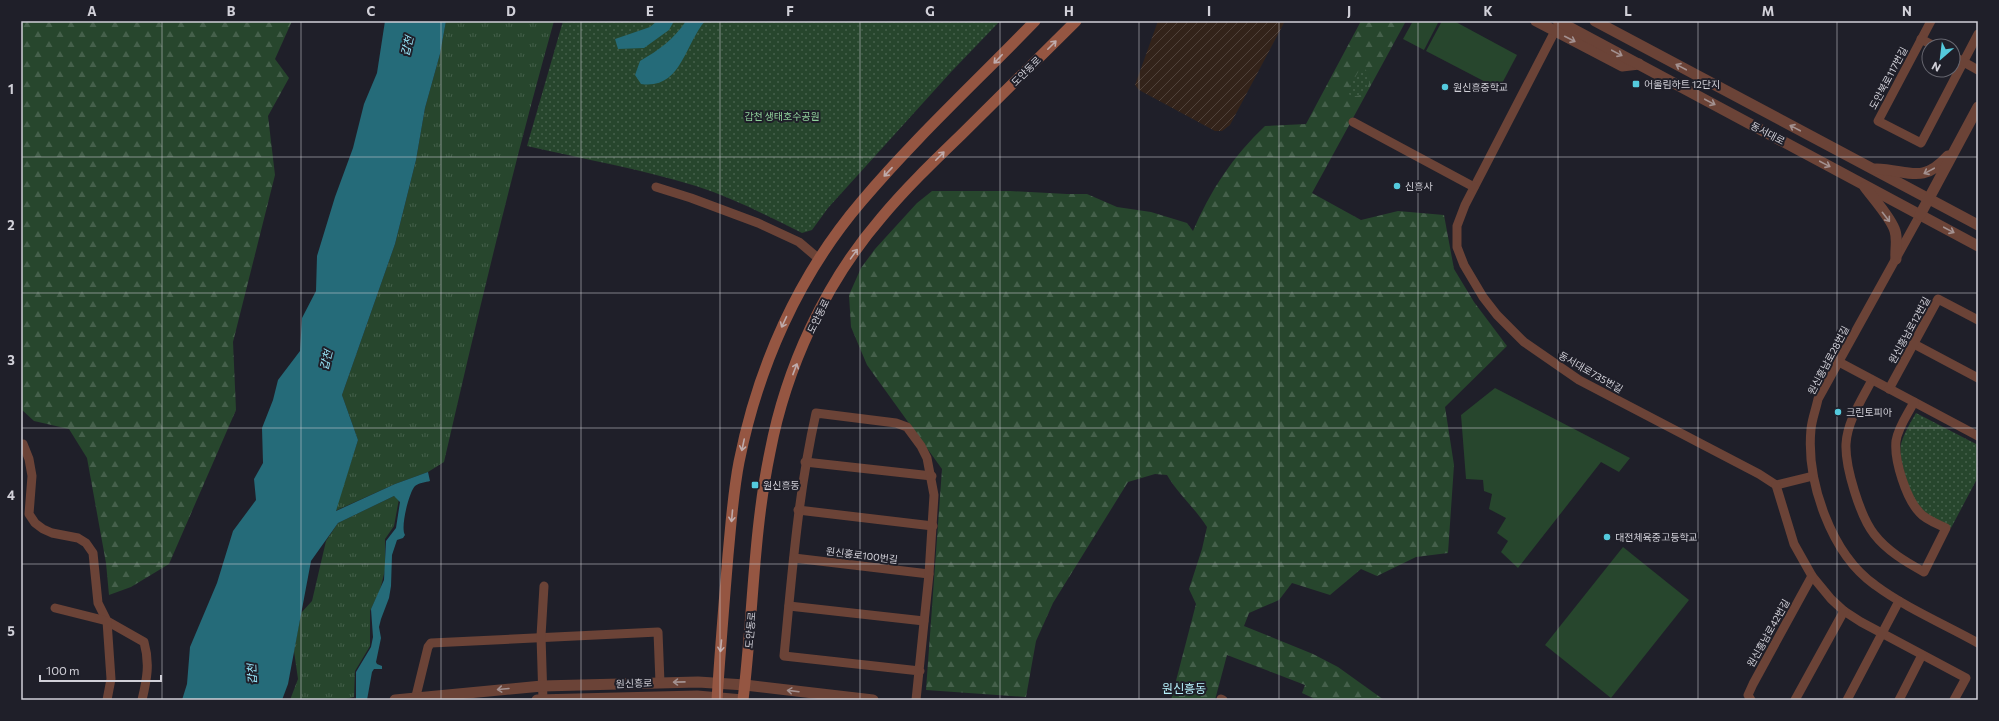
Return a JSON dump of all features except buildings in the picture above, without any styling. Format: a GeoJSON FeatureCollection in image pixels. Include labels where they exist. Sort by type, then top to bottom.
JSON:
{"type":"FeatureCollection","features":[{"type":"Feature","properties":{"kind":"main road"},"geometry":{"type":"LineString","coordinates":[[717,699],[732,511],[740,458],[748,423],[761,380],[785,320],[802,287],[819,259],[860,202],[1035,21]]}},
{"type":"Feature","properties":{"kind":"main road","name":"도안동로"},"geometry":{"type":"LineString","coordinates":[[743,700],[758,537],[770,452],[781,406],[811,329],[834,284],[880,218],[915,180],[1076,21]]}},
{"type":"Feature","properties":{"kind":"street","name":"동서대로"},"geometry":{"type":"LineString","coordinates":[[1536,21],[1557,26],[1639,64],[1978,246]]}},
{"type":"Feature","properties":{"kind":"street","name":"동서대로"},"geometry":{"type":"LineString","coordinates":[[1595,21],[1978,225]]}},
{"type":"Feature","properties":{"kind":"street"},"geometry":{"type":"LineString","coordinates":[[1609,21],[1635,35],[1648,49]]}},
{"type":"Feature","properties":{"kind":"street","name":"도안북로117번길"},"geometry":{"type":"LineString","coordinates":[[1922,38],[1931,21]]}},
{"type":"Feature","properties":{"kind":"street","name":"동서대로735번길"},"geometry":{"type":"LineString","coordinates":[[1557,26],[1474,187],[1457,226],[1457,248],[1471,278],[1483,297],[1509,328],[1524,342],[1579,380],[1776,485]]}},
{"type":"Feature","properties":{"kind":"street","name":"도안북로117번길"},"geometry":{"type":"LineString","coordinates":[[1961,66],[1978,34]]}},
{"type":"Feature","properties":{"kind":"street","name":"도안북로117번길"},"geometry":{"type":"LineString","coordinates":[[1921,41],[1878,121],[1921,143],[1955,78]]}},
{"type":"Feature","properties":{"kind":"street"},"geometry":{"type":"LineString","coordinates":[[1963,62],[1978,70]]}},
{"type":"Feature","properties":{"kind":"street"},"geometry":{"type":"LineString","coordinates":[[1920,215],[1978,107]]}},
{"type":"Feature","properties":{"kind":"street"},"geometry":{"type":"LineString","coordinates":[[1353,122],[1474,187]]}},
{"type":"Feature","properties":{"kind":"street"},"geometry":{"type":"LineString","coordinates":[[1872,169],[1922,174],[1941,164],[1958,145]]}},
{"type":"Feature","properties":{"kind":"street"},"geometry":{"type":"LineString","coordinates":[[1864,185],[1895,230],[1897,240],[1895,251],[1896,259]]}},
{"type":"Feature","properties":{"kind":"street"},"geometry":{"type":"LineString","coordinates":[[656,187],[691,198],[765,226],[799,242],[819,259]]}},
{"type":"Feature","properties":{"kind":"street","name":"원신흥남로28번길"},"geometry":{"type":"LineString","coordinates":[[1920,215],[1818,399],[1811,429],[1813,476],[1829,525],[1837,543],[1852,565],[1874,585],[1899,601],[1978,643]]}},
{"type":"Feature","properties":{"kind":"street","name":"원신흥남로12번길"},"geometry":{"type":"LineString","coordinates":[[1889,389],[1938,299],[1978,320]]}},
{"type":"Feature","properties":{"kind":"street"},"geometry":{"type":"LineString","coordinates":[[1914,344],[1978,378]]}},
{"type":"Feature","properties":{"kind":"street"},"geometry":{"type":"LineString","coordinates":[[1839,362],[1978,436]]}},
{"type":"Feature","properties":{"kind":"street"},"geometry":{"type":"LineString","coordinates":[[1872,380],[1856,410],[1849,428],[1846,444],[1853,486],[1873,533],[1903,560],[1924,572],[1946,528],[1920,514],[1911,501],[1896,454],[1896,440],[1900,428],[1914,402]]}},
{"type":"Feature","properties":{"kind":"street"},"geometry":{"type":"LineString","coordinates":[[916,700],[920,671],[933,526],[934,495],[932,476],[927,458],[907,427],[896,422],[816,413],[805,462],[798,510],[784,656],[920,671]]}},
{"type":"Feature","properties":{"kind":"street"},"geometry":{"type":"LineString","coordinates":[[23,444],[29,458],[32,476],[29,514],[35,523],[43,529],[52,533],[78,538],[86,543],[93,554],[98,603],[107,622],[110,679],[107,700]]}},
{"type":"Feature","properties":{"kind":"street"},"geometry":{"type":"LineString","coordinates":[[805,462],[932,476]]}},
{"type":"Feature","properties":{"kind":"street"},"geometry":{"type":"LineString","coordinates":[[1813,476],[1776,485],[1794,544],[1812,576],[1822,590],[1844,611],[1966,678],[1954,700]]}},
{"type":"Feature","properties":{"kind":"street"},"geometry":{"type":"LineString","coordinates":[[798,510],[933,526]]}},
{"type":"Feature","properties":{"kind":"street","name":"원신흥로100번길"},"geometry":{"type":"LineString","coordinates":[[794,558],[929,574]]}},
{"type":"Feature","properties":{"kind":"street","name":"원신흥남로42번길"},"geometry":{"type":"LineString","coordinates":[[1751,700],[1748,695],[1753,684],[1812,576]]}},
{"type":"Feature","properties":{"kind":"street"},"geometry":{"type":"LineString","coordinates":[[543,700],[541,636],[544,586]]}},
{"type":"Feature","properties":{"kind":"street"},"geometry":{"type":"LineString","coordinates":[[1846,700],[1899,601]]}},
{"type":"Feature","properties":{"kind":"street"},"geometry":{"type":"LineString","coordinates":[[789,606],[924,621]]}},
{"type":"Feature","properties":{"kind":"street"},"geometry":{"type":"LineString","coordinates":[[55,608],[107,622],[144,642],[148,656],[148,674],[142,700]]}},
{"type":"Feature","properties":{"kind":"street"},"geometry":{"type":"LineString","coordinates":[[1795,700],[1844,611]]}},
{"type":"Feature","properties":{"kind":"street"},"geometry":{"type":"LineString","coordinates":[[415,698],[430,643],[541,636],[658,632],[660,683]]}},
{"type":"Feature","properties":{"kind":"street"},"geometry":{"type":"LineString","coordinates":[[1899,700],[1922,655]]}},
{"type":"Feature","properties":{"kind":"street","name":"원신흥로"},"geometry":{"type":"LineString","coordinates":[[395,700],[542,686],[718,683],[873,700]]}},
{"type":"Feature","properties":{"kind":"street","name":"원신흥로"},"geometry":{"type":"LineString","coordinates":[[537,700],[657,696],[743,700]]}},
{"type":"Feature","properties":{"kind":"shaded area"},"geometry":{"type":"Polygon","coordinates":[[[1158,21],[1285,21],[1230,125],[1222,131],[1215,131],[1139,90],[1135,85],[1158,21]]]}},
{"type":"Feature","properties":{"kind":"green space"},"geometry":{"type":"Polygon","coordinates":[[[21,21],[292,21],[275,59],[289,78],[268,116],[275,175],[233,342],[236,410],[169,564],[131,587],[109,595],[106,563],[87,458],[69,429],[34,421],[21,409],[21,21]]]}},
{"type":"Feature","properties":{"kind":"green space"},"geometry":{"type":"Polygon","coordinates":[[[446,21],[554,21],[496,241],[444,462],[428,472],[395,484],[335,511],[358,440],[342,395],[395,244],[416,160],[425,108],[440,54],[446,21]]]}},
{"type":"Feature","properties":{"kind":"green space","name":"갑천 생태호수공원"},"geometry":{"type":"Polygon","coordinates":[[[563,21],[1000,21],[951,72],[828,208],[812,230],[802,233],[737,202],[696,186],[633,169],[527,146],[563,21]]]}},
{"type":"Feature","properties":{"kind":"green space"},"geometry":{"type":"Polygon","coordinates":[[[1361,21],[1406,21],[1312,193],[1361,220],[1398,211],[1444,215],[1454,269],[1474,302],[1507,346],[1445,407],[1454,465],[1448,553],[1416,557],[1377,576],[1361,569],[1330,595],[1292,583],[1279,600],[1249,613],[1244,626],[1313,654],[1338,667],[1384,700],[1317,700],[1302,693],[1305,685],[1227,655],[1215,700],[1171,700],[1196,604],[1189,589],[1202,549],[1207,527],[1167,475],[1155,474],[1128,482],[1053,603],[1036,641],[1026,697],[926,690],[942,469],[867,365],[851,327],[849,295],[861,268],[875,249],[917,203],[932,191],[1010,191],[1087,194],[1117,207],[1151,212],[1187,223],[1193,231],[1207,202],[1223,175],[1253,137],[1265,126],[1306,124],[1361,21]]]}},
{"type":"Feature","properties":{"kind":"green space"},"geometry":{"type":"Polygon","coordinates":[[[1413,21],[1439,21],[1424,50],[1403,39],[1413,21]]]}},
{"type":"Feature","properties":{"kind":"green space"},"geometry":{"type":"Polygon","coordinates":[[[1442,21],[1454,21],[1517,55],[1499,89],[1426,51],[1442,21]]]}},
{"type":"Feature","properties":{"kind":"green space"},"geometry":{"type":"Polygon","coordinates":[[[1361,67],[1366,70],[1370,81],[1364,92],[1358,96],[1350,95],[1346,93],[1361,67]]]}},
{"type":"Feature","properties":{"kind":"green space"},"geometry":{"type":"Polygon","coordinates":[[[1495,388],[1630,458],[1619,472],[1601,462],[1518,568],[1501,552],[1508,541],[1497,533],[1506,518],[1489,509],[1492,494],[1484,491],[1483,480],[1466,479],[1461,415],[1495,388]]]}},
{"type":"Feature","properties":{"kind":"green space"},"geometry":{"type":"Polygon","coordinates":[[[1916,413],[1978,445],[1978,477],[1951,528],[1932,517],[1919,506],[1911,492],[1904,471],[1900,447],[1916,413]]]}},
{"type":"Feature","properties":{"kind":"green space"},"geometry":{"type":"Polygon","coordinates":[[[394,496],[399,499],[394,526],[385,539],[385,570],[380,590],[370,611],[370,646],[355,671],[354,697],[341,700],[290,700],[298,679],[294,651],[301,613],[312,601],[326,541],[338,523],[394,496]]]}},
{"type":"Feature","properties":{"kind":"green space"},"geometry":{"type":"Polygon","coordinates":[[[1623,547],[1689,600],[1611,698],[1545,645],[1623,547]]]}},
{"type":"Feature","properties":{"kind":"water","name":"갑천"},"geometry":{"type":"Polygon","coordinates":[[[385,21],[446,21],[440,54],[425,108],[416,160],[395,244],[342,395],[358,440],[336,511],[395,484],[428,472],[430,481],[415,486],[410,495],[404,518],[405,535],[403,538],[397,540],[392,555],[389,598],[379,627],[381,638],[376,662],[382,666],[382,669],[374,669],[372,672],[367,700],[356,700],[356,672],[371,647],[373,637],[371,609],[384,580],[386,541],[396,528],[400,502],[394,496],[338,523],[311,561],[288,684],[282,700],[182,700],[187,684],[190,647],[217,583],[233,531],[256,500],[254,479],[263,463],[262,428],[273,400],[278,380],[300,351],[302,318],[316,291],[317,256],[335,197],[353,148],[364,104],[377,73],[385,21]]]}},
{"type":"Feature","properties":{"kind":"water"},"geometry":{"type":"Polygon","coordinates":[[[657,21],[674,21],[669,30],[644,48],[618,49],[615,39],[650,27],[657,21]]]}},
{"type":"Feature","properties":{"kind":"water"},"geometry":{"type":"Polygon","coordinates":[[[686,21],[705,21],[674,73],[665,80],[654,84],[641,84],[635,75],[640,61],[666,44],[686,21]]]}},
{"type":"Feature","properties":{"kind":"place","name":"어울림하트 12단지"},"geometry":{"type":"Point","coordinates":[1636,84]}},
{"type":"Feature","properties":{"kind":"place","name":"원신흥중학교"},"geometry":{"type":"Point","coordinates":[1445,87]}},
{"type":"Feature","properties":{"kind":"place","name":"신흥사"},"geometry":{"type":"Point","coordinates":[1397,186]}},
{"type":"Feature","properties":{"kind":"place","name":"크린토피아"},"geometry":{"type":"Point","coordinates":[1838,412]}},
{"type":"Feature","properties":{"kind":"place","name":"원신흥동"},"geometry":{"type":"Point","coordinates":[755,485]}},
{"type":"Feature","properties":{"kind":"place","name":"대전체육중고등학교"},"geometry":{"type":"Point","coordinates":[1607,537]}},
{"type":"Feature","properties":{"kind":"district","name":"원신흥동"},"geometry":{"type":"Point","coordinates":[1184,689]}}]}
